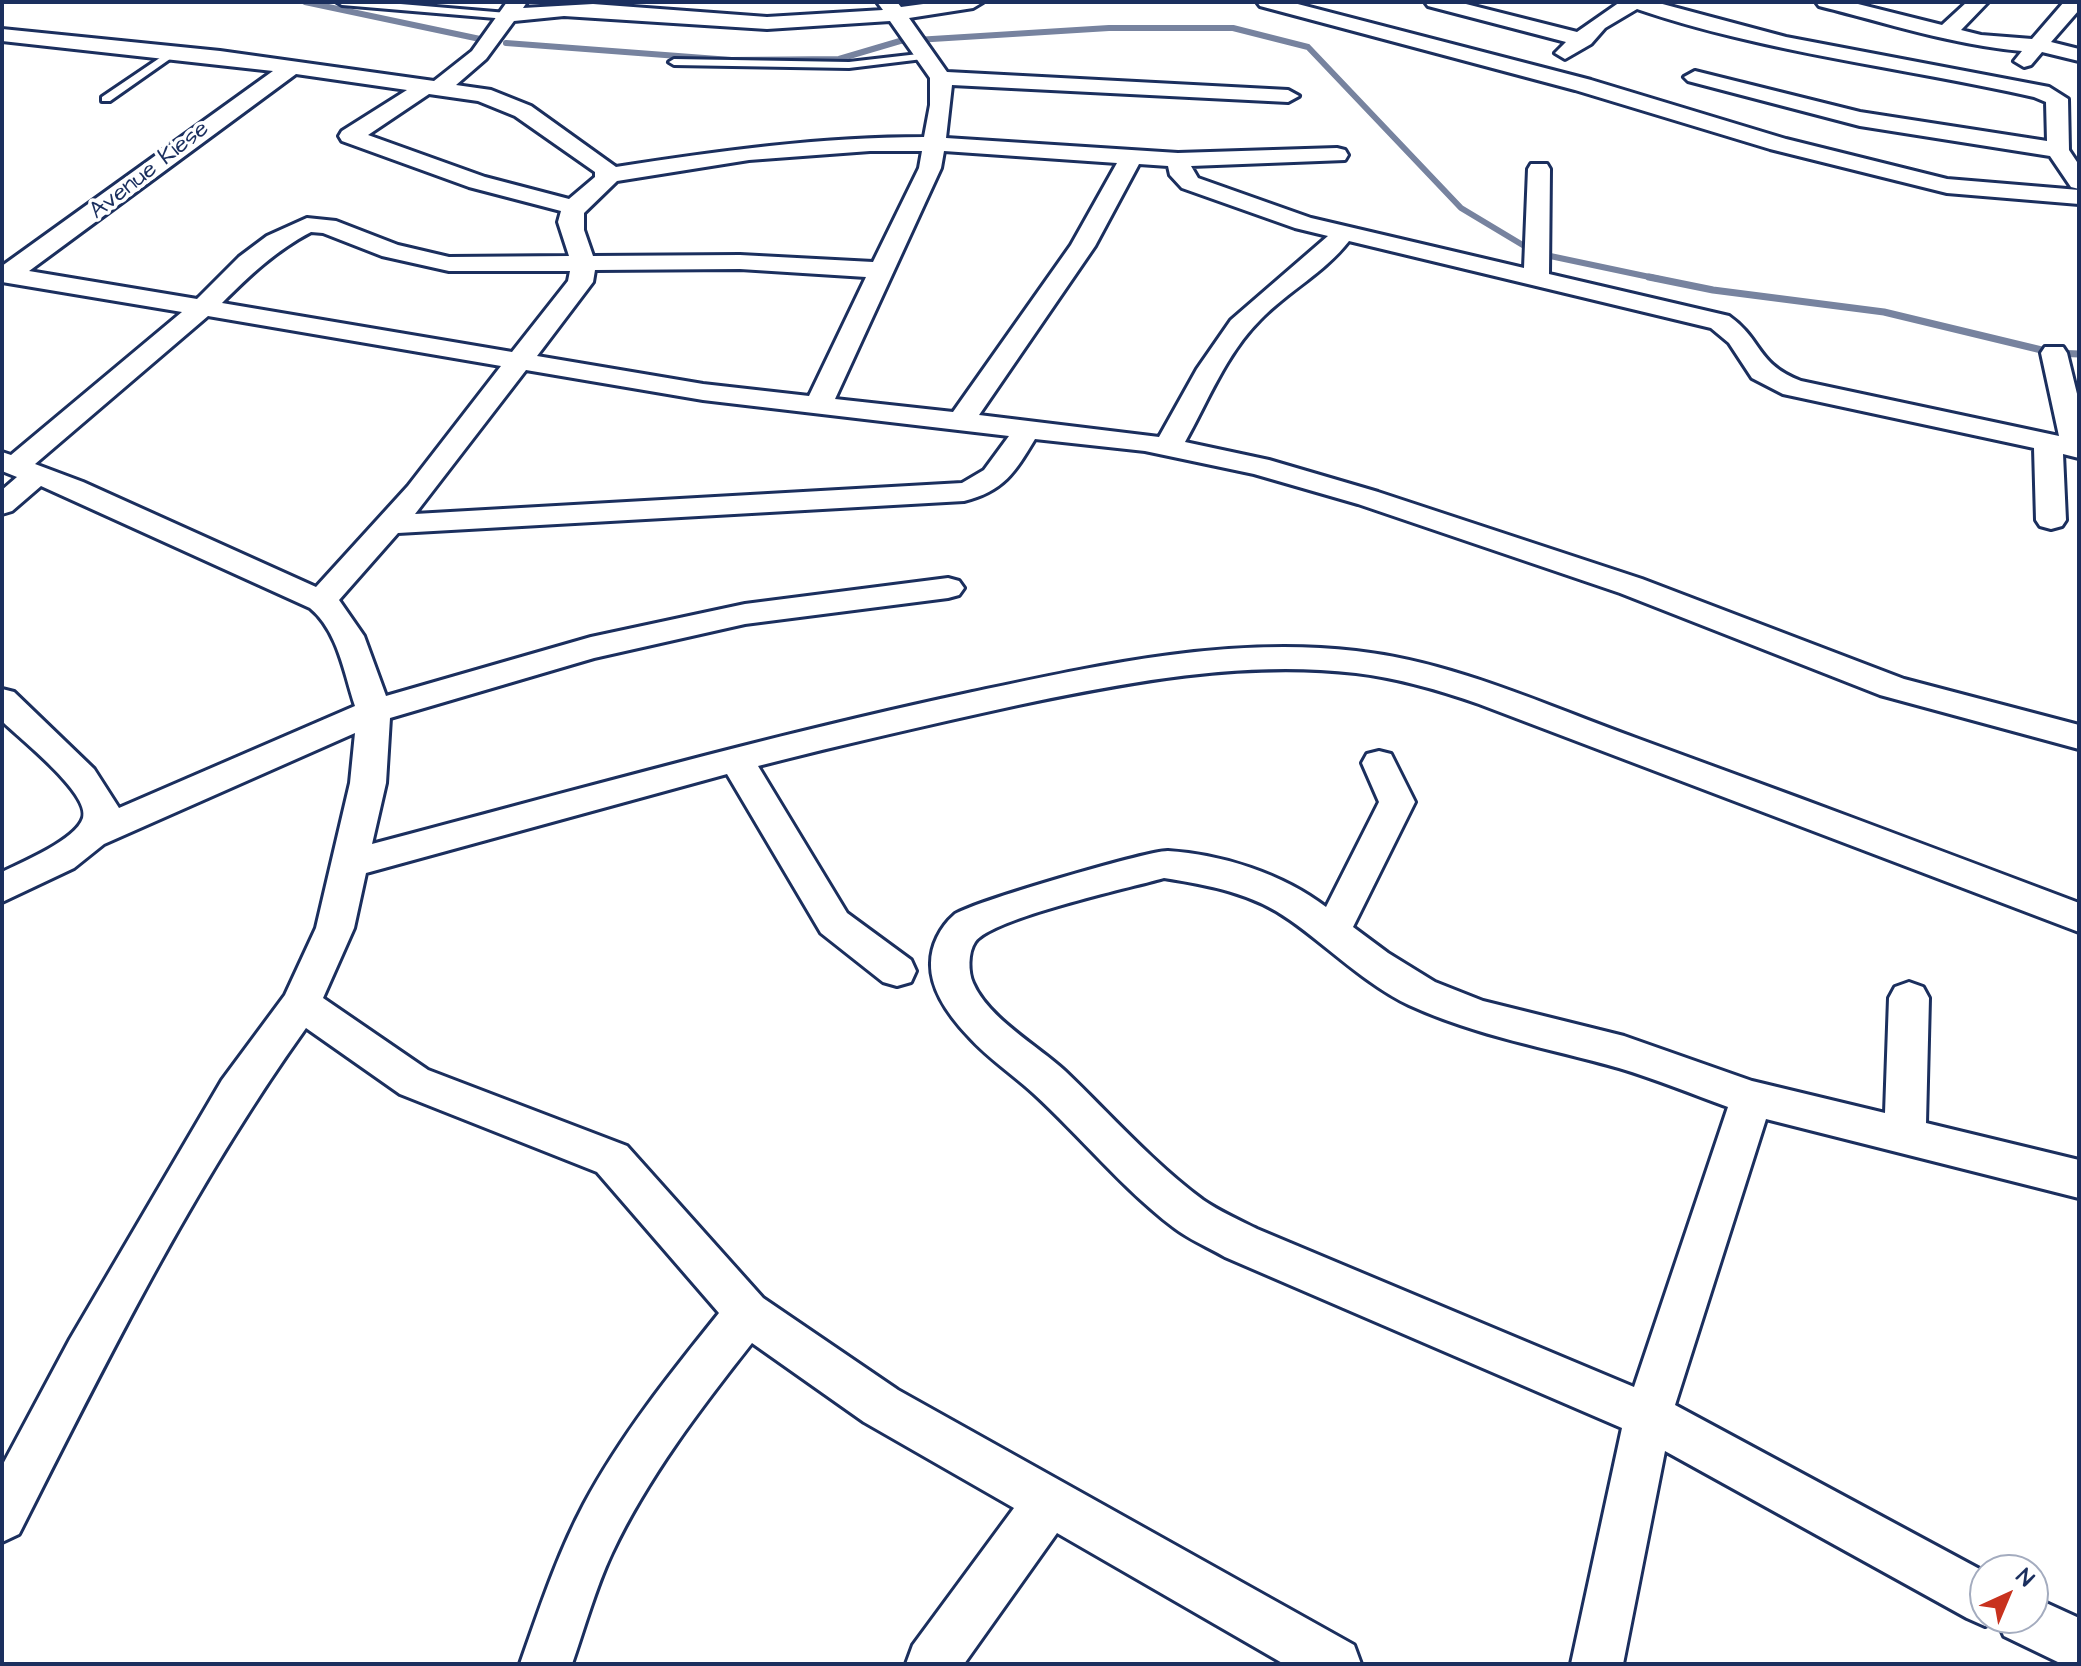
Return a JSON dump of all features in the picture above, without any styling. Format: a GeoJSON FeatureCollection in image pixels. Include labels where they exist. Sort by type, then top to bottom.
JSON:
{"type":"FeatureCollection","features":[{"type":"Feature","properties":{"kind":"street"},"geometry":{"type":"LineString","coordinates":[[574,207],[477,182],[350,136],[479,55],[512,9],[575,9],[738,22],[814,23],[892,7],[973,2]]}},
{"type":"Feature","properties":{"kind":"street"},"geometry":{"type":"LineString","coordinates":[[1267,2],[1528,70],[1778,144],[1947,186],[2079,197]]}},
{"type":"Feature","properties":{"kind":"street"},"geometry":{"type":"LineString","coordinates":[[1435,2],[1584,40]]}},
{"type":"Feature","properties":{"kind":"street"},"geometry":{"type":"LineString","coordinates":[[1528,70],[1570,51],[1598,24],[1635,2],[1771,40],[2041,92],[2057,99],[2058,150],[2079,182]]}},
{"type":"Feature","properties":{"kind":"street"},"geometry":{"type":"LineString","coordinates":[[1826,2],[1946,33],[1994,43],[2041,46],[2079,55]]}},
{"type":"Feature","properties":{"kind":"street"},"geometry":{"type":"LineString","coordinates":[[1946,33],[1978,2]]}},
{"type":"Feature","properties":{"kind":"street"},"geometry":{"type":"LineString","coordinates":[[2001,84],[2041,46],[2074,6]]}},
{"type":"Feature","properties":{"kind":"street"},"geometry":{"type":"LineString","coordinates":[[818,405],[930,168],[941,78],[892,7]]}},
{"type":"Feature","properties":{"kind":"street"},"geometry":{"type":"LineString","coordinates":[[2,35],[173,52],[483,95],[523,111],[597,161],[609,175]]}},
{"type":"Feature","properties":{"kind":"street"},"geometry":{"type":"LineString","coordinates":[[2,55],[28,37]]}},
{"type":"Feature","properties":{"kind":"street","name":"Avenue Kiese"},"geometry":{"type":"LineString","coordinates":[[5,274],[82,223],[235,105],[293,67]]}},
{"type":"Feature","properties":{"kind":"street"},"geometry":{"type":"LineString","coordinates":[[1695,77],[1860,119],[2058,150]]}},
{"type":"Feature","properties":{"kind":"street"},"geometry":{"type":"LineString","coordinates":[[941,78],[1288,96]]}},
{"type":"Feature","properties":{"kind":"street"},"geometry":{"type":"LineString","coordinates":[[321,601],[390,524],[580,282],[584,264],[582,248],[570,227],[574,207],[609,175],[813,146],[934,144],[1178,160],[1337,155]]}},
{"type":"Feature","properties":{"kind":"street"},"geometry":{"type":"LineString","coordinates":[[960,422],[1083,246],[1132,157]]}},
{"type":"Feature","properties":{"kind":"street"},"geometry":{"type":"LineString","coordinates":[[1178,160],[1182,175],[1190,183],[1247,205],[1344,232],[1536,261],[1720,322],[1737,332],[1757,368],[1793,388],[2068,447]]}},
{"type":"Feature","properties":{"kind":"street"},"geometry":{"type":"LineString","coordinates":[[1536,261],[1539,169]]}},
{"type":"Feature","properties":{"kind":"street"},"geometry":{"type":"LineString","coordinates":[[2,505],[18,467],[204,307],[248,262],[276,241],[307,225],[327,226],[378,247],[433,262],[488,266],[740,262],[882,270]]}},
{"type":"Feature","properties":{"kind":"street"},"geometry":{"type":"LineString","coordinates":[[1168,447],[1239,327],[1262,304],[1318,263],[1344,232]]}},
{"type":"Feature","properties":{"kind":"street"},"geometry":{"type":"LineString","coordinates":[[5,274],[703,392],[1028,428],[1168,447],[1259,466],[1368,498],[1631,586],[1892,687],[2079,737]]}},
{"type":"Feature","properties":{"kind":"street"},"geometry":{"type":"LineString","coordinates":[[2051,520],[2068,447],[2054,353]]}},
{"type":"Feature","properties":{"kind":"street"},"geometry":{"type":"LineString","coordinates":[[390,524],[964,492],[980,489],[992,482],[1028,428]]}},
{"type":"Feature","properties":{"kind":"street"},"geometry":{"type":"LineString","coordinates":[[2,1517],[86,1354],[237,1092],[301,1004],[335,928],[368,783],[374,711],[362,668],[348,636],[333,611],[321,601],[73,488],[18,467]]}},
{"type":"Feature","properties":{"kind":"street"},"geometry":{"type":"LineString","coordinates":[[2,888],[67,853],[91,835],[374,711],[648,633],[745,614],[948,588]]}},
{"type":"Feature","properties":{"kind":"street"},"geometry":{"type":"LineString","coordinates":[[350,864],[884,722],[1070,683],[1249,657],[1307,657],[1362,662],[1437,680],[1503,702],[1843,826],[2079,918]]}},
{"type":"Feature","properties":{"kind":"street"},"geometry":{"type":"LineString","coordinates":[[2,700],[88,785],[101,803],[102,818],[91,835]]}},
{"type":"Feature","properties":{"kind":"street"},"geometry":{"type":"LineString","coordinates":[[737,761],[834,923],[897,971]]}},
{"type":"Feature","properties":{"kind":"street"},"geometry":{"type":"LineString","coordinates":[[1332,932],[1397,802],[1379,763]]}},
{"type":"Feature","properties":{"kind":"street"},"geometry":{"type":"LineString","coordinates":[[1969,1591],[1648,1416],[1241,1243],[1190,1215],[1122,1157],[1049,1082],[983,1026],[954,988],[950,964],[954,942],[968,924],[1001,910],[1164,864],[1192,866],[1264,889],[1301,908],[1374,964],[1435,998],[1477,1015],[1624,1053],[1752,1098],[2079,1179]]}},
{"type":"Feature","properties":{"kind":"street"},"geometry":{"type":"LineString","coordinates":[[1905,1136],[1909,998]]}},
{"type":"Feature","properties":{"kind":"street"},"geometry":{"type":"LineString","coordinates":[[301,1004],[414,1082],[612,1159],[747,1313],[881,1406],[1335,1664]]}},
{"type":"Feature","properties":{"kind":"street"},"geometry":{"type":"LineString","coordinates":[[1597,1664],[1648,1416],[1752,1098]]}},
{"type":"Feature","properties":{"kind":"street"},"geometry":{"type":"LineString","coordinates":[[546,1664],[599,1525],[628,1473],[671,1409],[747,1313]]}},
{"type":"Feature","properties":{"kind":"street"},"geometry":{"type":"LineString","coordinates":[[932,1664],[1050,1501]]}},
{"type":"Feature","properties":{"kind":"street"},"geometry":{"type":"LineString","coordinates":[[2049,1631],[2079,1645]]}},
{"type":"Feature","properties":{"kind":"lane"},"geometry":{"type":"LineString","coordinates":[[342,2],[449,13],[512,9]]}},
{"type":"Feature","properties":{"kind":"lane"},"geometry":{"type":"LineString","coordinates":[[674,62],[849,65],[918,45]]}},
{"type":"Feature","properties":{"kind":"lane"},"geometry":{"type":"LineString","coordinates":[[106,99],[173,52]]}},
{"type":"Feature","properties":{"kind":"waterway"},"geometry":{"type":"LineString","coordinates":[[305,2],[480,39]]}},
{"type":"Feature","properties":{"kind":"waterway"},"geometry":{"type":"LineString","coordinates":[[506,43],[731,60],[839,59],[900,41],[1109,28],[1233,28],[1308,47],[1461,208],[1536,253],[1659,279]]}},
{"type":"Feature","properties":{"kind":"waterway"},"geometry":{"type":"LineString","coordinates":[[1649,277],[1713,290],[1884,312],[2054,353],[2079,354]]}}]}
